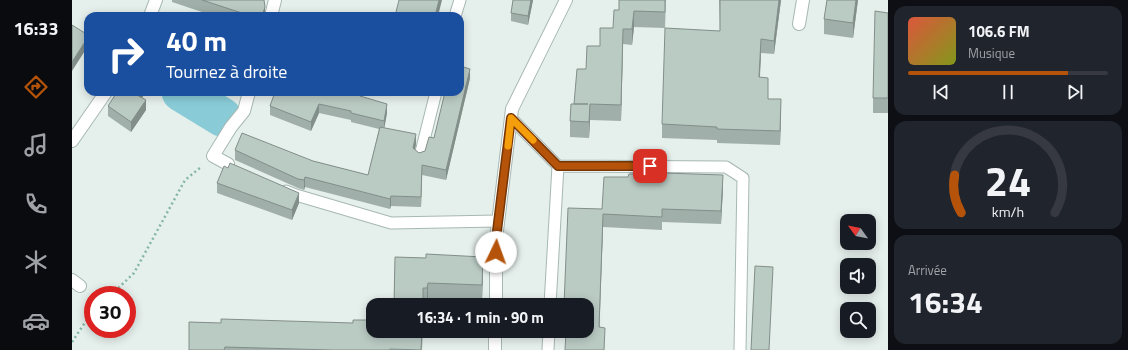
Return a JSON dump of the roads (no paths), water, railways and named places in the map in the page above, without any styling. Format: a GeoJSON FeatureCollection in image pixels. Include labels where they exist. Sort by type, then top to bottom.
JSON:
{"type":"FeatureCollection","features":[{"type":"Feature","properties":{"kind":"street"},"geometry":{"type":"LineString","coordinates":[[152,12],[156,0]]}},
{"type":"Feature","properties":{"kind":"street"},"geometry":{"type":"LineString","coordinates":[[272,12],[275,0]]}},
{"type":"Feature","properties":{"kind":"street"},"geometry":{"type":"LineString","coordinates":[[496,298],[496,239],[512,109],[566,0]]}},
{"type":"Feature","properties":{"kind":"street"},"geometry":{"type":"LineString","coordinates":[[799,24],[803,0]]}},
{"type":"Feature","properties":{"kind":"street"},"geometry":{"type":"LineString","coordinates":[[72,141],[103,96]]}},
{"type":"Feature","properties":{"kind":"street"},"geometry":{"type":"LineString","coordinates":[[231,166],[213,156],[231,127],[244,111],[248,96]]}},
{"type":"Feature","properties":{"kind":"street"},"geometry":{"type":"LineString","coordinates":[[495,350],[496,338]]}},
{"type":"Feature","properties":{"kind":"lane"},"geometry":{"type":"LineString","coordinates":[[457,12],[460,0]]}},
{"type":"Feature","properties":{"kind":"lane"},"geometry":{"type":"LineString","coordinates":[[420,156],[435,96]]}},
{"type":"Feature","properties":{"kind":"lane"},"geometry":{"type":"LineString","coordinates":[[511,118],[558,166],[726,167],[743,178],[740,350]]}},
{"type":"Feature","properties":{"kind":"lane"},"geometry":{"type":"LineString","coordinates":[[550,298],[558,166]]}},
{"type":"Feature","properties":{"kind":"lane"},"geometry":{"type":"LineString","coordinates":[[275,186],[296,195],[390,223],[498,221]]}},
{"type":"Feature","properties":{"kind":"lane"},"geometry":{"type":"LineString","coordinates":[[548,350],[549,338]]}},
{"type":"Feature","properties":{"kind":"waterway"},"geometry":{"type":"LineString","coordinates":[[188,96],[222,117]]}}]}
